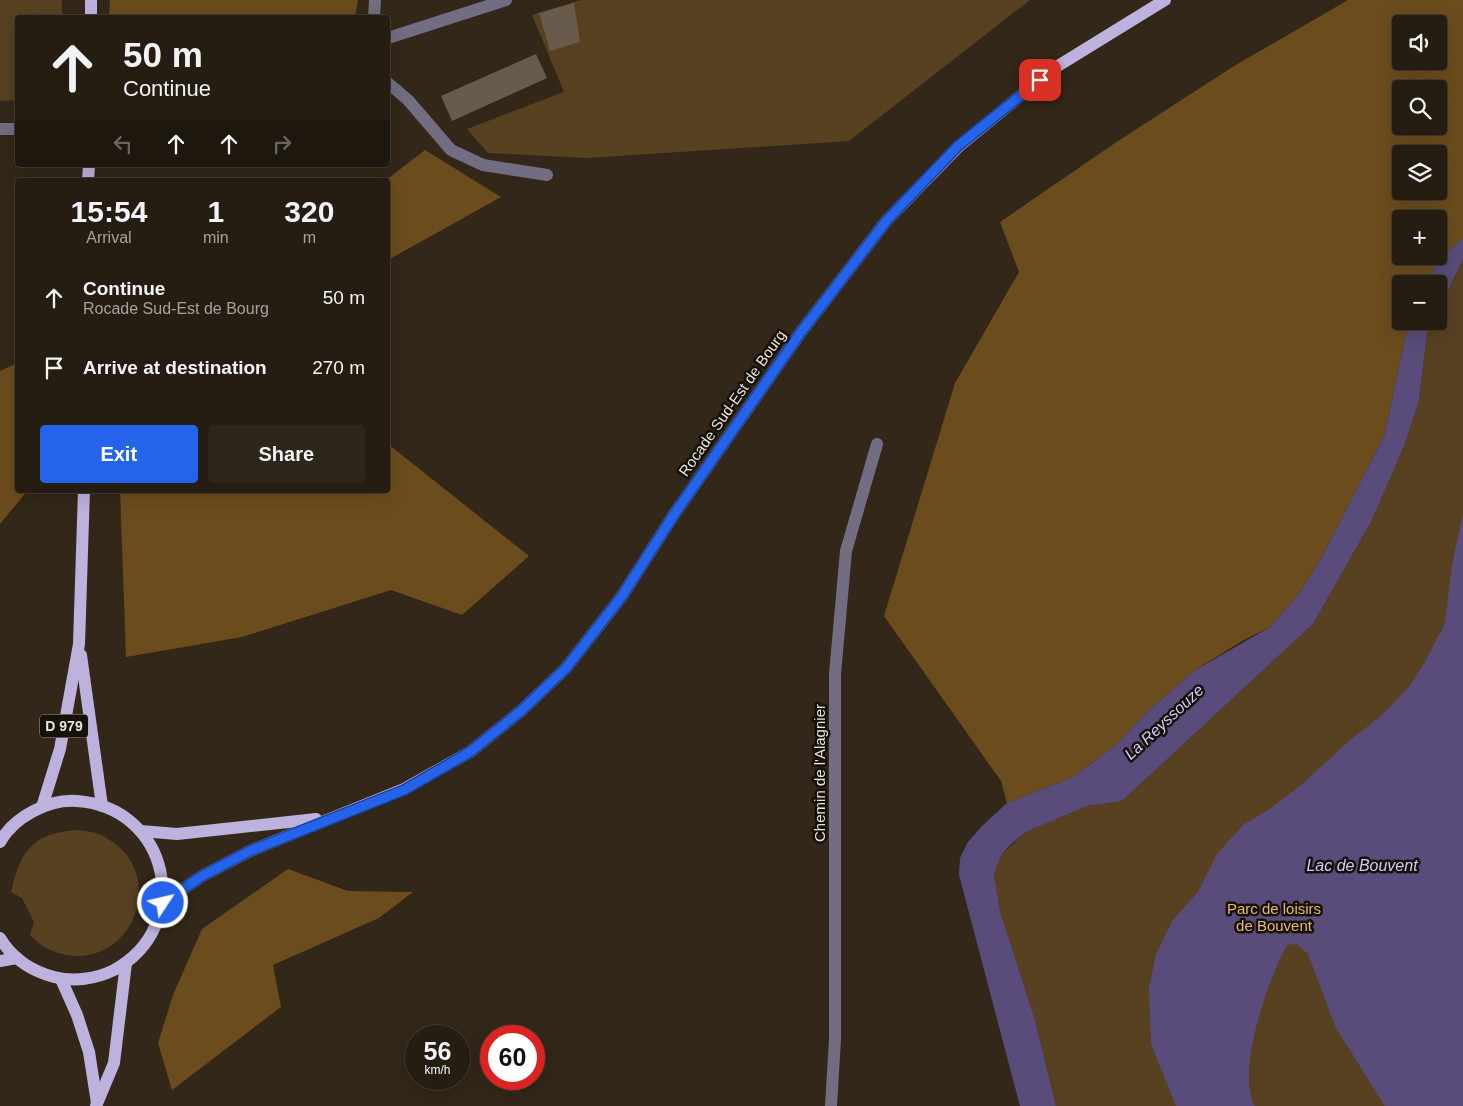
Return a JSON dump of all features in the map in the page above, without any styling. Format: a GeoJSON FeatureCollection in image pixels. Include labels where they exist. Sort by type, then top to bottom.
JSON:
{"type":"FeatureCollection","features":[{"type":"Feature","properties":{"kind":"main road"},"geometry":{"type":"LineString","coordinates":[[91,0],[91,15]]}},
{"type":"Feature","properties":{"kind":"main road","name":"Rocade Sud-Est de Bourg"},"geometry":{"type":"LineString","coordinates":[[331,818],[404,790],[470,752],[522,710],[566,668],[622,596],[673,516],[775,368],[887,220],[958,146],[1053,69],[1165,0]]}},
{"type":"Feature","properties":{"kind":"main road","name":"D 979"},"geometry":{"type":"LineString","coordinates":[[42,807],[60,749],[79,644],[84,493]]}},
{"type":"Feature","properties":{"kind":"main road","name":"D 979"},"geometry":{"type":"LineString","coordinates":[[79,644],[102,806]]}},
{"type":"Feature","properties":{"kind":"main road"},"geometry":{"type":"LineString","coordinates":[[0,842],[20,819],[42,807],[72,801],[87,802],[102,806],[123,816],[141,831],[155,853],[163,877],[163,903],[158,921],[150,937],[140,951],[126,963],[99,976],[84,979],[61,979],[45,975],[30,968],[17,958],[0,938]]}},
{"type":"Feature","properties":{"kind":"main road"},"geometry":{"type":"LineString","coordinates":[[141,831],[177,834],[331,818]]}},
{"type":"Feature","properties":{"kind":"main road"},"geometry":{"type":"LineString","coordinates":[[163,903],[202,876],[250,851],[331,818]]}},
{"type":"Feature","properties":{"kind":"main road"},"geometry":{"type":"LineString","coordinates":[[0,962],[17,958]]}},
{"type":"Feature","properties":{"kind":"main road"},"geometry":{"type":"LineString","coordinates":[[97,1104],[114,1063],[126,963]]}},
{"type":"Feature","properties":{"kind":"main road"},"geometry":{"type":"LineString","coordinates":[[61,979],[77,1014],[89,1052],[97,1104]]}},
{"type":"Feature","properties":{"kind":"street"},"geometry":{"type":"LineString","coordinates":[[374,15],[375,0]]}},
{"type":"Feature","properties":{"kind":"street"},"geometry":{"type":"LineString","coordinates":[[390,37],[506,0]]}},
{"type":"Feature","properties":{"kind":"street"},"geometry":{"type":"LineString","coordinates":[[390,84],[408,100],[451,150],[483,165],[547,175]]}},
{"type":"Feature","properties":{"kind":"street"},"geometry":{"type":"LineString","coordinates":[[0,129],[15,128]]}},
{"type":"Feature","properties":{"kind":"street","name":"Chemin de l'Alagnier"},"geometry":{"type":"LineString","coordinates":[[831,1106],[835,1039],[835,674],[846,551],[877,444]]}},
{"type":"Feature","properties":{"kind":"green space"},"geometry":{"type":"Polygon","coordinates":[[[0,0],[62,0],[62,15],[15,15],[15,100],[0,101],[0,0]]]}},
{"type":"Feature","properties":{"kind":"green space"},"geometry":{"type":"Polygon","coordinates":[[[581,0],[1030,0],[849,141],[587,158],[488,153],[467,129],[564,92],[532,15],[581,0]]]}},
{"type":"Feature","properties":{"kind":"green space","name":"Parc de loisirs de Bouvent"},"geometry":{"type":"Polygon","coordinates":[[[1463,259],[1463,1106],[1056,1106],[1035,1020],[1000,911],[994,874],[1002,854],[1026,832],[1087,806],[1122,801],[1313,624],[1372,520],[1405,444],[1419,401],[1427,333],[1428,330],[1447,330],[1447,292],[1463,259]]]}},
{"type":"Feature","properties":{"kind":"green space"},"geometry":{"type":"Polygon","coordinates":[[[78,830],[101,835],[124,852],[136,873],[139,897],[133,919],[120,939],[100,952],[76,956],[48,949],[32,937],[30,935],[34,922],[22,898],[11,892],[19,865],[31,846],[50,835],[78,830]]]}},
{"type":"Feature","properties":{"kind":"shaded area"},"geometry":{"type":"Polygon","coordinates":[[[110,0],[358,0],[355,15],[109,15],[110,0]]]}},
{"type":"Feature","properties":{"kind":"shaded area"},"geometry":{"type":"Polygon","coordinates":[[[1348,0],[1463,0],[1463,238],[1447,252],[1447,210],[1392,210],[1392,265],[1437,265],[1430,275],[1392,275],[1392,330],[1407,330],[1384,436],[1322,557],[1299,594],[1270,627],[1242,641],[1194,671],[1151,708],[1116,745],[1073,777],[1007,803],[1001,781],[884,616],[955,383],[1019,272],[1000,222],[1115,143],[1234,66],[1348,0]]]}},
{"type":"Feature","properties":{"kind":"shaded area"},"geometry":{"type":"Polygon","coordinates":[[[425,150],[501,197],[390,259],[389,178],[425,150]]]}},
{"type":"Feature","properties":{"kind":"shaded area"},"geometry":{"type":"Polygon","coordinates":[[[15,364],[15,493],[26,493],[0,524],[0,371],[15,364]]]}},
{"type":"Feature","properties":{"kind":"shaded area"},"geometry":{"type":"Polygon","coordinates":[[[390,446],[529,556],[462,615],[391,590],[242,637],[126,657],[120,493],[390,493],[390,446]]]}},
{"type":"Feature","properties":{"kind":"shaded area"},"geometry":{"type":"Polygon","coordinates":[[[288,869],[348,891],[413,892],[379,918],[273,965],[281,1007],[172,1090],[158,1043],[173,995],[202,929],[288,869]]]}},
{"type":"Feature","properties":{"kind":"water"},"geometry":{"type":"Polygon","coordinates":[[[1463,238],[1463,259],[1447,292],[1447,275],[1430,275],[1437,265],[1447,265],[1447,252],[1463,238]]]}},
{"type":"Feature","properties":{"kind":"water","name":"La Reyssouze"},"geometry":{"type":"Polygon","coordinates":[[[1407,330],[1428,330],[1419,401],[1405,444],[1372,520],[1313,624],[1122,801],[1087,806],[1026,832],[1002,854],[994,874],[1000,911],[1035,1020],[1056,1106],[1020,1106],[959,875],[960,858],[968,842],[1007,803],[1073,777],[1116,745],[1151,708],[1194,671],[1270,627],[1299,594],[1322,557],[1384,436],[1407,330]]]}},
{"type":"Feature","properties":{"kind":"water","name":"Lac de Bouvent"},"geometry":{"type":"Polygon","coordinates":[[[1463,514],[1463,1106],[1385,1106],[1336,1028],[1308,954],[1298,945],[1288,944],[1264,1000],[1252,1048],[1249,1071],[1250,1091],[1255,1106],[1176,1106],[1151,1044],[1149,988],[1156,954],[1172,921],[1198,892],[1217,854],[1244,824],[1270,809],[1301,785],[1350,740],[1381,716],[1409,687],[1424,664],[1445,623],[1452,565],[1463,514]]]}},
{"type":"Feature","properties":{"kind":"building"},"geometry":{"type":"Polygon","coordinates":[[[574,3],[580,42],[550,51],[539,13],[574,3]]]}},
{"type":"Feature","properties":{"kind":"building"},"geometry":{"type":"Polygon","coordinates":[[[536,54],[547,78],[452,121],[441,96],[536,54]]]}},
{"type":"Feature","properties":{"kind":"route"},"geometry":{"type":"LineString","coordinates":[[163,903],[202,876],[250,851],[404,790],[470,752],[522,710],[566,668],[622,596],[673,516],[801,332],[887,220],[958,146],[1040,80]]}}]}
